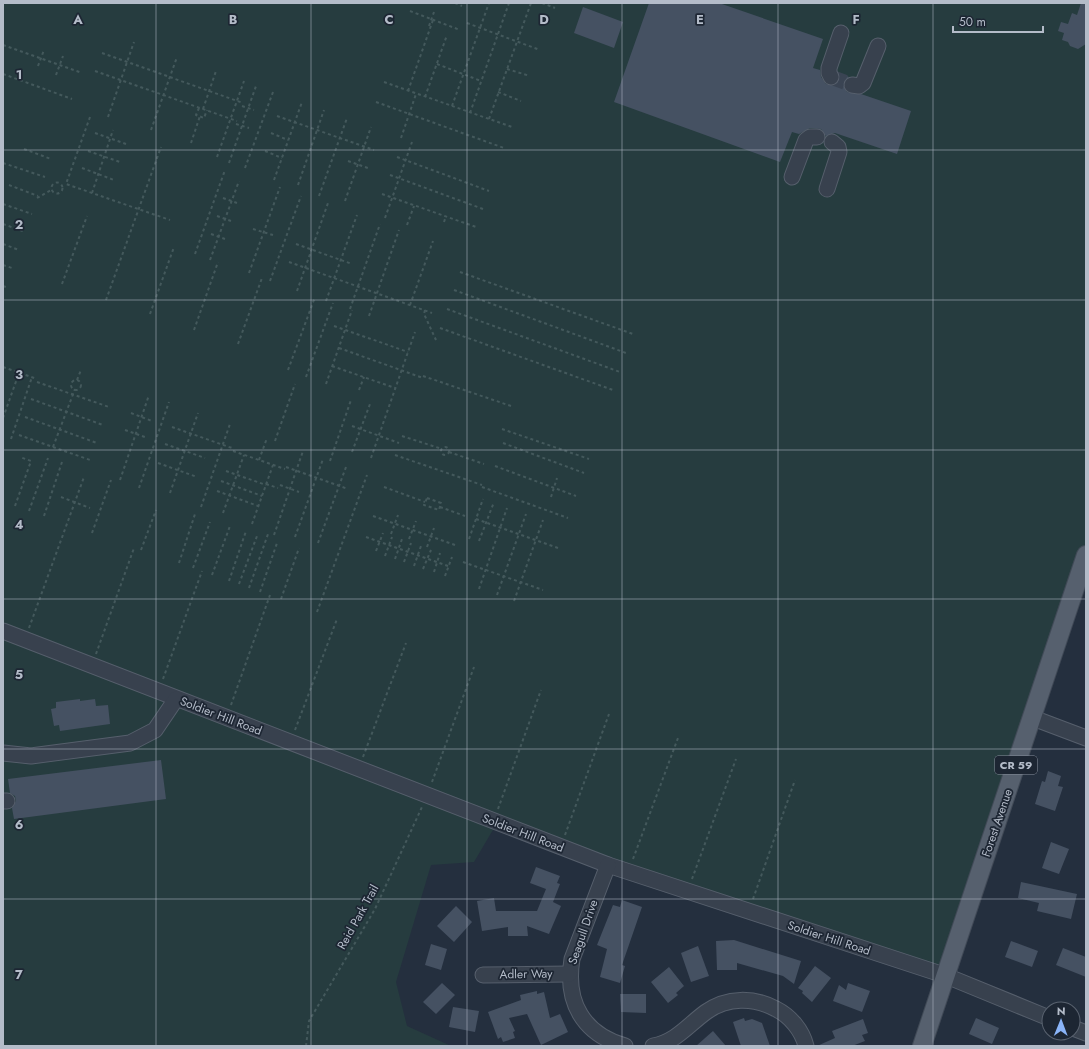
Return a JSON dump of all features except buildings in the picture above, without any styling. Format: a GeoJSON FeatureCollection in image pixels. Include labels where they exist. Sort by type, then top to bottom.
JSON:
{"type":"FeatureCollection","features":[{"type":"Feature","properties":{"kind":"main road","name":"Forest Avenue"},"geometry":{"type":"LineString","coordinates":[[922,1046],[944,975],[1083,574],[1086,555]]}},
{"type":"Feature","properties":{"kind":"street"},"geometry":{"type":"LineString","coordinates":[[831,77],[829,74],[829,66],[841,33]]}},
{"type":"Feature","properties":{"kind":"street"},"geometry":{"type":"LineString","coordinates":[[852,86],[859,86],[863,83],[878,46]]}},
{"type":"Feature","properties":{"kind":"street"},"geometry":{"type":"LineString","coordinates":[[792,176],[806,140],[810,137],[817,137]]}},
{"type":"Feature","properties":{"kind":"street"},"geometry":{"type":"LineString","coordinates":[[827,189],[839,152],[838,147],[832,142]]}},
{"type":"Feature","properties":{"kind":"street","name":"Soldier Hill Road"},"geometry":{"type":"LineString","coordinates":[[3,631],[608,865],[944,975],[1041,1015]]}},
{"type":"Feature","properties":{"kind":"street"},"geometry":{"type":"LineString","coordinates":[[3,753],[31,756],[130,743],[155,730],[176,699]]}},
{"type":"Feature","properties":{"kind":"street"},"geometry":{"type":"LineString","coordinates":[[1033,718],[1086,738]]}},
{"type":"Feature","properties":{"kind":"street","name":"Seagull Drive"},"geometry":{"type":"LineString","coordinates":[[608,865],[572,959],[569,974],[570,990],[581,1016],[590,1027],[600,1036],[625,1046]]}},
{"type":"Feature","properties":{"kind":"street","name":"Adler Way"},"geometry":{"type":"LineString","coordinates":[[483,975],[569,974]]}},
{"type":"Feature","properties":{"kind":"street"},"geometry":{"type":"LineString","coordinates":[[653,1046],[672,1039],[706,1012],[718,1005],[743,1000],[768,1004],[780,1011],[798,1029],[806,1046]]}},
{"type":"Feature","properties":{"kind":"path"},"geometry":{"type":"LineString","coordinates":[[455,3],[462,6]]}},
{"type":"Feature","properties":{"kind":"path"},"geometry":{"type":"LineString","coordinates":[[452,106],[489,3]]}},
{"type":"Feature","properties":{"kind":"path"},"geometry":{"type":"LineString","coordinates":[[470,113],[509,3]]}},
{"type":"Feature","properties":{"kind":"path"},"geometry":{"type":"LineString","coordinates":[[488,119],[531,3]]}},
{"type":"Feature","properties":{"kind":"path"},"geometry":{"type":"LineString","coordinates":[[542,3],[555,8]]}},
{"type":"Feature","properties":{"kind":"path"},"geometry":{"type":"LineString","coordinates":[[410,11],[460,30]]}},
{"type":"Feature","properties":{"kind":"path"},"geometry":{"type":"LineString","coordinates":[[408,91],[434,12]]}},
{"type":"Feature","properties":{"kind":"path"},"geometry":{"type":"LineString","coordinates":[[429,26],[432,20]]}},
{"type":"Feature","properties":{"kind":"path"},"geometry":{"type":"LineString","coordinates":[[467,23],[540,50]]}},
{"type":"Feature","properties":{"kind":"path"},"geometry":{"type":"LineString","coordinates":[[425,97],[447,35]]}},
{"type":"Feature","properties":{"kind":"path"},"geometry":{"type":"LineString","coordinates":[[108,117],[134,42]]}},
{"type":"Feature","properties":{"kind":"path"},"geometry":{"type":"LineString","coordinates":[[3,45],[82,73]]}},
{"type":"Feature","properties":{"kind":"path"},"geometry":{"type":"LineString","coordinates":[[38,66],[44,50]]}},
{"type":"Feature","properties":{"kind":"path"},"geometry":{"type":"LineString","coordinates":[[102,53],[237,101],[254,110]]}},
{"type":"Feature","properties":{"kind":"path"},"geometry":{"type":"LineString","coordinates":[[56,75],[63,56]]}},
{"type":"Feature","properties":{"kind":"path"},"geometry":{"type":"LineString","coordinates":[[151,130],[177,58]]}},
{"type":"Feature","properties":{"kind":"path"},"geometry":{"type":"LineString","coordinates":[[437,64],[481,81]]}},
{"type":"Feature","properties":{"kind":"path"},"geometry":{"type":"LineString","coordinates":[[507,69],[530,76]]}},
{"type":"Feature","properties":{"kind":"path"},"geometry":{"type":"LineString","coordinates":[[95,71],[207,110],[249,128]]}},
{"type":"Feature","properties":{"kind":"path"},"geometry":{"type":"LineString","coordinates":[[202,109],[216,71]]}},
{"type":"Feature","properties":{"kind":"path"},"geometry":{"type":"LineString","coordinates":[[3,74],[72,99]]}},
{"type":"Feature","properties":{"kind":"path"},"geometry":{"type":"LineString","coordinates":[[217,157],[244,81]]}},
{"type":"Feature","properties":{"kind":"path"},"geometry":{"type":"LineString","coordinates":[[384,82],[512,128]]}},
{"type":"Feature","properties":{"kind":"path"},"geometry":{"type":"LineString","coordinates":[[229,163],[256,86]]}},
{"type":"Feature","properties":{"kind":"path"},"geometry":{"type":"LineString","coordinates":[[245,168],[273,92]]}},
{"type":"Feature","properties":{"kind":"path"},"geometry":{"type":"LineString","coordinates":[[498,92],[521,101]]}},
{"type":"Feature","properties":{"kind":"path"},"geometry":{"type":"LineString","coordinates":[[401,138],[416,94]]}},
{"type":"Feature","properties":{"kind":"path"},"geometry":{"type":"LineString","coordinates":[[274,180],[302,102]]}},
{"type":"Feature","properties":{"kind":"path"},"geometry":{"type":"LineString","coordinates":[[376,102],[504,148]]}},
{"type":"Feature","properties":{"kind":"path"},"geometry":{"type":"LineString","coordinates":[[199,108],[196,115],[204,118],[207,110]]}},
{"type":"Feature","properties":{"kind":"path"},"geometry":{"type":"LineString","coordinates":[[298,185],[324,110]]}},
{"type":"Feature","properties":{"kind":"path"},"geometry":{"type":"LineString","coordinates":[[191,143],[200,116]]}},
{"type":"Feature","properties":{"kind":"path"},"geometry":{"type":"LineString","coordinates":[[277,116],[374,150]]}},
{"type":"Feature","properties":{"kind":"path"},"geometry":{"type":"LineString","coordinates":[[62,186],[66,184],[90,117]]}},
{"type":"Feature","properties":{"kind":"path"},"geometry":{"type":"LineString","coordinates":[[319,196],[347,118]]}},
{"type":"Feature","properties":{"kind":"path"},"geometry":{"type":"LineString","coordinates":[[345,201],[371,127]]}},
{"type":"Feature","properties":{"kind":"path"},"geometry":{"type":"LineString","coordinates":[[92,193],[113,130]]}},
{"type":"Feature","properties":{"kind":"path"},"geometry":{"type":"LineString","coordinates":[[95,133],[126,144]]}},
{"type":"Feature","properties":{"kind":"path"},"geometry":{"type":"LineString","coordinates":[[271,134],[289,140]]}},
{"type":"Feature","properties":{"kind":"path"},"geometry":{"type":"LineString","coordinates":[[385,218],[412,142]]}},
{"type":"Feature","properties":{"kind":"path"},"geometry":{"type":"LineString","coordinates":[[106,300],[161,147]]}},
{"type":"Feature","properties":{"kind":"path"},"geometry":{"type":"LineString","coordinates":[[24,149],[51,159]]}},
{"type":"Feature","properties":{"kind":"path"},"geometry":{"type":"LineString","coordinates":[[88,151],[120,162]]}},
{"type":"Feature","properties":{"kind":"path"},"geometry":{"type":"LineString","coordinates":[[265,151],[282,158]]}},
{"type":"Feature","properties":{"kind":"path"},"geometry":{"type":"LineString","coordinates":[[397,157],[489,191]]}},
{"type":"Feature","properties":{"kind":"path"},"geometry":{"type":"LineString","coordinates":[[348,161],[368,168]]}},
{"type":"Feature","properties":{"kind":"path"},"geometry":{"type":"LineString","coordinates":[[3,163],[45,178]]}},
{"type":"Feature","properties":{"kind":"path"},"geometry":{"type":"LineString","coordinates":[[82,168],[114,180]]}},
{"type":"Feature","properties":{"kind":"path"},"geometry":{"type":"LineString","coordinates":[[195,254],[225,170]]}},
{"type":"Feature","properties":{"kind":"path"},"geometry":{"type":"LineString","coordinates":[[390,175],[483,209]]}},
{"type":"Feature","properties":{"kind":"path"},"geometry":{"type":"LineString","coordinates":[[210,260],[239,181]]}},
{"type":"Feature","properties":{"kind":"path"},"geometry":{"type":"LineString","coordinates":[[9,185],[38,197],[51,190],[51,186],[55,182],[62,186]]}},
{"type":"Feature","properties":{"kind":"path"},"geometry":{"type":"LineString","coordinates":[[66,184],[170,220]]}},
{"type":"Feature","properties":{"kind":"path"},"geometry":{"type":"LineString","coordinates":[[51,190],[53,193],[58,194],[62,191],[62,186]]}},
{"type":"Feature","properties":{"kind":"path"},"geometry":{"type":"LineString","coordinates":[[249,273],[280,187]]}},
{"type":"Feature","properties":{"kind":"path"},"geometry":{"type":"LineString","coordinates":[[382,194],[476,227]]}},
{"type":"Feature","properties":{"kind":"path"},"geometry":{"type":"LineString","coordinates":[[270,281],[301,196]]}},
{"type":"Feature","properties":{"kind":"path"},"geometry":{"type":"LineString","coordinates":[[223,198],[237,203]]}},
{"type":"Feature","properties":{"kind":"path"},"geometry":{"type":"LineString","coordinates":[[297,291],[328,203]]}},
{"type":"Feature","properties":{"kind":"path"},"geometry":{"type":"LineString","coordinates":[[3,204],[32,214]]}},
{"type":"Feature","properties":{"kind":"path"},"geometry":{"type":"LineString","coordinates":[[407,225],[415,205]]}},
{"type":"Feature","properties":{"kind":"path"},"geometry":{"type":"LineString","coordinates":[[326,301],[357,215]]}},
{"type":"Feature","properties":{"kind":"path"},"geometry":{"type":"LineString","coordinates":[[62,284],[87,216]]}},
{"type":"Feature","properties":{"kind":"path"},"geometry":{"type":"LineString","coordinates":[[217,216],[231,221]]}},
{"type":"Feature","properties":{"kind":"path"},"geometry":{"type":"LineString","coordinates":[[444,222],[446,216]]}},
{"type":"Feature","properties":{"kind":"path"},"geometry":{"type":"LineString","coordinates":[[3,224],[25,232]]}},
{"type":"Feature","properties":{"kind":"path"},"geometry":{"type":"LineString","coordinates":[[326,384],[380,224]]}},
{"type":"Feature","properties":{"kind":"path"},"geometry":{"type":"LineString","coordinates":[[253,229],[273,235]]}},
{"type":"Feature","properties":{"kind":"path"},"geometry":{"type":"LineString","coordinates":[[370,316],[400,230]]}},
{"type":"Feature","properties":{"kind":"path"},"geometry":{"type":"LineString","coordinates":[[211,234],[225,239]]}},
{"type":"Feature","properties":{"kind":"path"},"geometry":{"type":"LineString","coordinates":[[410,305],[433,241]]}},
{"type":"Feature","properties":{"kind":"path"},"geometry":{"type":"LineString","coordinates":[[3,244],[19,250]]}},
{"type":"Feature","properties":{"kind":"path"},"geometry":{"type":"LineString","coordinates":[[296,244],[352,264]]}},
{"type":"Feature","properties":{"kind":"path"},"geometry":{"type":"LineString","coordinates":[[150,314],[174,247]]}},
{"type":"Feature","properties":{"kind":"path"},"geometry":{"type":"LineString","coordinates":[[194,330],[218,262]]}},
{"type":"Feature","properties":{"kind":"path"},"geometry":{"type":"LineString","coordinates":[[289,262],[432,313]]}},
{"type":"Feature","properties":{"kind":"path"},"geometry":{"type":"LineString","coordinates":[[3,265],[12,268]]}},
{"type":"Feature","properties":{"kind":"path"},"geometry":{"type":"LineString","coordinates":[[460,272],[633,334]]}},
{"type":"Feature","properties":{"kind":"path"},"geometry":{"type":"LineString","coordinates":[[238,344],[262,278]]}},
{"type":"Feature","properties":{"kind":"path"},"geometry":{"type":"LineString","coordinates":[[454,290],[626,353]]}},
{"type":"Feature","properties":{"kind":"path"},"geometry":{"type":"LineString","coordinates":[[288,370],[315,297]]}},
{"type":"Feature","properties":{"kind":"path"},"geometry":{"type":"LineString","coordinates":[[306,377],[333,303]]}},
{"type":"Feature","properties":{"kind":"path"},"geometry":{"type":"LineString","coordinates":[[447,309],[620,372]]}},
{"type":"Feature","properties":{"kind":"path"},"geometry":{"type":"LineString","coordinates":[[426,310],[424,314],[436,340]]}},
{"type":"Feature","properties":{"kind":"path"},"geometry":{"type":"LineString","coordinates":[[334,326],[408,352]]}},
{"type":"Feature","properties":{"kind":"path"},"geometry":{"type":"LineString","coordinates":[[440,328],[613,390]]}},
{"type":"Feature","properties":{"kind":"path"},"geometry":{"type":"LineString","coordinates":[[371,458],[415,332]]}},
{"type":"Feature","properties":{"kind":"path"},"geometry":{"type":"LineString","coordinates":[[339,348],[511,406]]}},
{"type":"Feature","properties":{"kind":"path"},"geometry":{"type":"LineString","coordinates":[[332,366],[395,388]]}},
{"type":"Feature","properties":{"kind":"path"},"geometry":{"type":"LineString","coordinates":[[3,367],[109,407]]}},
{"type":"Feature","properties":{"kind":"path"},"geometry":{"type":"LineString","coordinates":[[75,389],[71,384],[74,380],[77,380],[81,370]]}},
{"type":"Feature","properties":{"kind":"path"},"geometry":{"type":"LineString","coordinates":[[3,418],[19,373]]}},
{"type":"Feature","properties":{"kind":"path"},"geometry":{"type":"LineString","coordinates":[[11,439],[32,377]]}},
{"type":"Feature","properties":{"kind":"path"},"geometry":{"type":"LineString","coordinates":[[358,390],[364,377]]}},
{"type":"Feature","properties":{"kind":"path"},"geometry":{"type":"LineString","coordinates":[[54,447],[75,389],[79,388],[81,385],[77,380]]}},
{"type":"Feature","properties":{"kind":"path"},"geometry":{"type":"LineString","coordinates":[[275,441],[295,384]]}},
{"type":"Feature","properties":{"kind":"path"},"geometry":{"type":"LineString","coordinates":[[120,480],[149,395]]}},
{"type":"Feature","properties":{"kind":"path"},"geometry":{"type":"LineString","coordinates":[[31,399],[103,424]]}},
{"type":"Feature","properties":{"kind":"path"},"geometry":{"type":"LineString","coordinates":[[330,461],[351,400]]}},
{"type":"Feature","properties":{"kind":"path"},"geometry":{"type":"LineString","coordinates":[[139,488],[169,402]]}},
{"type":"Feature","properties":{"kind":"path"},"geometry":{"type":"LineString","coordinates":[[352,452],[370,404]]}},
{"type":"Feature","properties":{"kind":"path"},"geometry":{"type":"LineString","coordinates":[[131,413],[152,421]]}},
{"type":"Feature","properties":{"kind":"path"},"geometry":{"type":"LineString","coordinates":[[170,493],[198,413]]}},
{"type":"Feature","properties":{"kind":"path"},"geometry":{"type":"LineString","coordinates":[[25,417],[97,443]]}},
{"type":"Feature","properties":{"kind":"path"},"geometry":{"type":"LineString","coordinates":[[201,507],[230,424]]}},
{"type":"Feature","properties":{"kind":"path"},"geometry":{"type":"LineString","coordinates":[[352,426],[399,443]]}},
{"type":"Feature","properties":{"kind":"path"},"geometry":{"type":"LineString","coordinates":[[172,427],[223,445],[244,455],[348,489]]}},
{"type":"Feature","properties":{"kind":"path"},"geometry":{"type":"LineString","coordinates":[[502,429],[589,459]]}},
{"type":"Feature","properties":{"kind":"path"},"geometry":{"type":"LineString","coordinates":[[124,430],[145,437]]}},
{"type":"Feature","properties":{"kind":"path"},"geometry":{"type":"LineString","coordinates":[[19,435],[90,460]]}},
{"type":"Feature","properties":{"kind":"path"},"geometry":{"type":"LineString","coordinates":[[402,436],[442,449],[447,447],[449,452],[484,464]]}},
{"type":"Feature","properties":{"kind":"path"},"geometry":{"type":"LineString","coordinates":[[259,460],[267,438]]}},
{"type":"Feature","properties":{"kind":"path"},"geometry":{"type":"LineString","coordinates":[[503,443],[584,473]]}},
{"type":"Feature","properties":{"kind":"path"},"geometry":{"type":"LineString","coordinates":[[166,444],[205,458]]}},
{"type":"Feature","properties":{"kind":"path"},"geometry":{"type":"LineString","coordinates":[[442,449],[444,455],[449,452]]}},
{"type":"Feature","properties":{"kind":"path"},"geometry":{"type":"LineString","coordinates":[[274,535],[303,451]]}},
{"type":"Feature","properties":{"kind":"path"},"geometry":{"type":"LineString","coordinates":[[223,513],[244,455]]}},
{"type":"Feature","properties":{"kind":"path"},"geometry":{"type":"LineString","coordinates":[[395,455],[568,518]]}},
{"type":"Feature","properties":{"kind":"path"},"geometry":{"type":"LineString","coordinates":[[15,506],[30,461],[20,457]]}},
{"type":"Feature","properties":{"kind":"path"},"geometry":{"type":"LineString","coordinates":[[29,511],[48,458]]}},
{"type":"Feature","properties":{"kind":"path"},"geometry":{"type":"LineString","coordinates":[[295,537],[323,459]]}},
{"type":"Feature","properties":{"kind":"path"},"geometry":{"type":"LineString","coordinates":[[44,516],[62,462]]}},
{"type":"Feature","properties":{"kind":"path"},"geometry":{"type":"LineString","coordinates":[[158,463],[197,477]]}},
{"type":"Feature","properties":{"kind":"path"},"geometry":{"type":"LineString","coordinates":[[252,524],[273,465]]}},
{"type":"Feature","properties":{"kind":"path"},"geometry":{"type":"LineString","coordinates":[[495,466],[576,496]]}},
{"type":"Feature","properties":{"kind":"path"},"geometry":{"type":"LineString","coordinates":[[318,543],[346,467]]}},
{"type":"Feature","properties":{"kind":"path"},"geometry":{"type":"LineString","coordinates":[[226,471],[266,484],[299,492]]}},
{"type":"Feature","properties":{"kind":"path"},"geometry":{"type":"LineString","coordinates":[[317,612],[367,475]]}},
{"type":"Feature","properties":{"kind":"path"},"geometry":{"type":"LineString","coordinates":[[25,640],[84,477]]}},
{"type":"Feature","properties":{"kind":"path"},"geometry":{"type":"LineString","coordinates":[[550,497],[557,478]]}},
{"type":"Feature","properties":{"kind":"path"},"geometry":{"type":"LineString","coordinates":[[92,533],[111,480]]}},
{"type":"Feature","properties":{"kind":"path"},"geometry":{"type":"LineString","coordinates":[[221,481],[262,496]]}},
{"type":"Feature","properties":{"kind":"path"},"geometry":{"type":"LineString","coordinates":[[384,487],[425,502],[424,505],[439,510],[440,507],[465,516]]}},
{"type":"Feature","properties":{"kind":"path"},"geometry":{"type":"LineString","coordinates":[[217,491],[258,506]]}},
{"type":"Feature","properties":{"kind":"path"},"geometry":{"type":"LineString","coordinates":[[61,497],[90,508]]}},
{"type":"Feature","properties":{"kind":"path"},"geometry":{"type":"LineString","coordinates":[[425,502],[427,498],[441,503],[440,507]]}},
{"type":"Feature","properties":{"kind":"path"},"geometry":{"type":"LineString","coordinates":[[469,539],[483,499]]}},
{"type":"Feature","properties":{"kind":"path"},"geometry":{"type":"LineString","coordinates":[[479,541],[494,502]]}},
{"type":"Feature","properties":{"kind":"path"},"geometry":{"type":"LineString","coordinates":[[479,588],[507,508]]}},
{"type":"Feature","properties":{"kind":"path"},"geometry":{"type":"LineString","coordinates":[[141,550],[156,510]]}},
{"type":"Feature","properties":{"kind":"path"},"geometry":{"type":"LineString","coordinates":[[179,563],[196,514]]}},
{"type":"Feature","properties":{"kind":"path"},"geometry":{"type":"LineString","coordinates":[[497,595],[526,514]]}},
{"type":"Feature","properties":{"kind":"path"},"geometry":{"type":"LineString","coordinates":[[385,556],[398,515]]}},
{"type":"Feature","properties":{"kind":"path"},"geometry":{"type":"LineString","coordinates":[[373,516],[455,545]]}},
{"type":"Feature","properties":{"kind":"path"},"geometry":{"type":"LineString","coordinates":[[476,518],[558,548]]}},
{"type":"Feature","properties":{"kind":"path"},"geometry":{"type":"LineString","coordinates":[[514,601],[543,520]]}},
{"type":"Feature","properties":{"kind":"path"},"geometry":{"type":"LineString","coordinates":[[409,539],[416,521]]}},
{"type":"Feature","properties":{"kind":"path"},"geometry":{"type":"LineString","coordinates":[[193,568],[210,522]]}},
{"type":"Feature","properties":{"kind":"path"},"geometry":{"type":"LineString","coordinates":[[212,575],[230,526]]}},
{"type":"Feature","properties":{"kind":"path"},"geometry":{"type":"LineString","coordinates":[[427,547],[434,528]]}},
{"type":"Feature","properties":{"kind":"path"},"geometry":{"type":"LineString","coordinates":[[229,581],[246,531]]}},
{"type":"Feature","properties":{"kind":"path"},"geometry":{"type":"LineString","coordinates":[[376,551],[382,533]]}},
{"type":"Feature","properties":{"kind":"path"},"geometry":{"type":"LineString","coordinates":[[249,588],[268,534]]}},
{"type":"Feature","properties":{"kind":"path"},"geometry":{"type":"LineString","coordinates":[[239,584],[257,536]]}},
{"type":"Feature","properties":{"kind":"path"},"geometry":{"type":"LineString","coordinates":[[366,537],[448,566]]}},
{"type":"Feature","properties":{"kind":"path"},"geometry":{"type":"LineString","coordinates":[[395,559],[402,539]]}},
{"type":"Feature","properties":{"kind":"path"},"geometry":{"type":"LineString","coordinates":[[260,592],[277,543]]}},
{"type":"Feature","properties":{"kind":"path"},"geometry":{"type":"LineString","coordinates":[[404,562],[411,543]]}},
{"type":"Feature","properties":{"kind":"path"},"geometry":{"type":"LineString","coordinates":[[414,566],[421,546]]}},
{"type":"Feature","properties":{"kind":"path"},"geometry":{"type":"LineString","coordinates":[[92,666],[134,548]]}},
{"type":"Feature","properties":{"kind":"path"},"geometry":{"type":"LineString","coordinates":[[281,599],[299,548]]}},
{"type":"Feature","properties":{"kind":"path"},"geometry":{"type":"LineString","coordinates":[[423,569],[431,550]]}},
{"type":"Feature","properties":{"kind":"path"},"geometry":{"type":"LineString","coordinates":[[434,572],[440,553]]}},
{"type":"Feature","properties":{"kind":"path"},"geometry":{"type":"LineString","coordinates":[[445,576],[452,557]]}},
{"type":"Feature","properties":{"kind":"path"},"geometry":{"type":"LineString","coordinates":[[463,562],[543,590]]}},
{"type":"Feature","properties":{"kind":"path"},"geometry":{"type":"LineString","coordinates":[[159,692],[202,571]]}},
{"type":"Feature","properties":{"kind":"path"},"geometry":{"type":"LineString","coordinates":[[226,718],[270,595]]}},
{"type":"Feature","properties":{"kind":"path"},"geometry":{"type":"LineString","coordinates":[[290,743],[337,619]]}},
{"type":"Feature","properties":{"kind":"path"},"geometry":{"type":"LineString","coordinates":[[358,769],[406,643]]}},
{"type":"Feature","properties":{"kind":"path","name":"Reid Park Trail"},"geometry":{"type":"LineString","coordinates":[[306,1046],[309,1021],[375,910],[427,796],[474,667]]}},
{"type":"Feature","properties":{"kind":"path"},"geometry":{"type":"LineString","coordinates":[[494,821],[541,690]]}},
{"type":"Feature","properties":{"kind":"path"},"geometry":{"type":"LineString","coordinates":[[561,847],[609,714]]}},
{"type":"Feature","properties":{"kind":"path"},"geometry":{"type":"LineString","coordinates":[[628,872],[678,738]]}},
{"type":"Feature","properties":{"kind":"path"},"geometry":{"type":"LineString","coordinates":[[688,891],[736,759]]}},
{"type":"Feature","properties":{"kind":"path"},"geometry":{"type":"LineString","coordinates":[[749,911],[795,780]]}},
{"type":"Feature","properties":{"kind":"green space"},"geometry":{"type":"Polygon","coordinates":[[[3,3],[1086,3],[1086,555],[944,975],[497,823],[474,862],[431,865],[396,982],[407,1026],[451,1046],[3,1046],[3,3]]]}},
{"type":"Feature","properties":{"kind":"tunnel"},"geometry":{"type":"LineString","coordinates":[[831,77],[852,85]]}}]}
